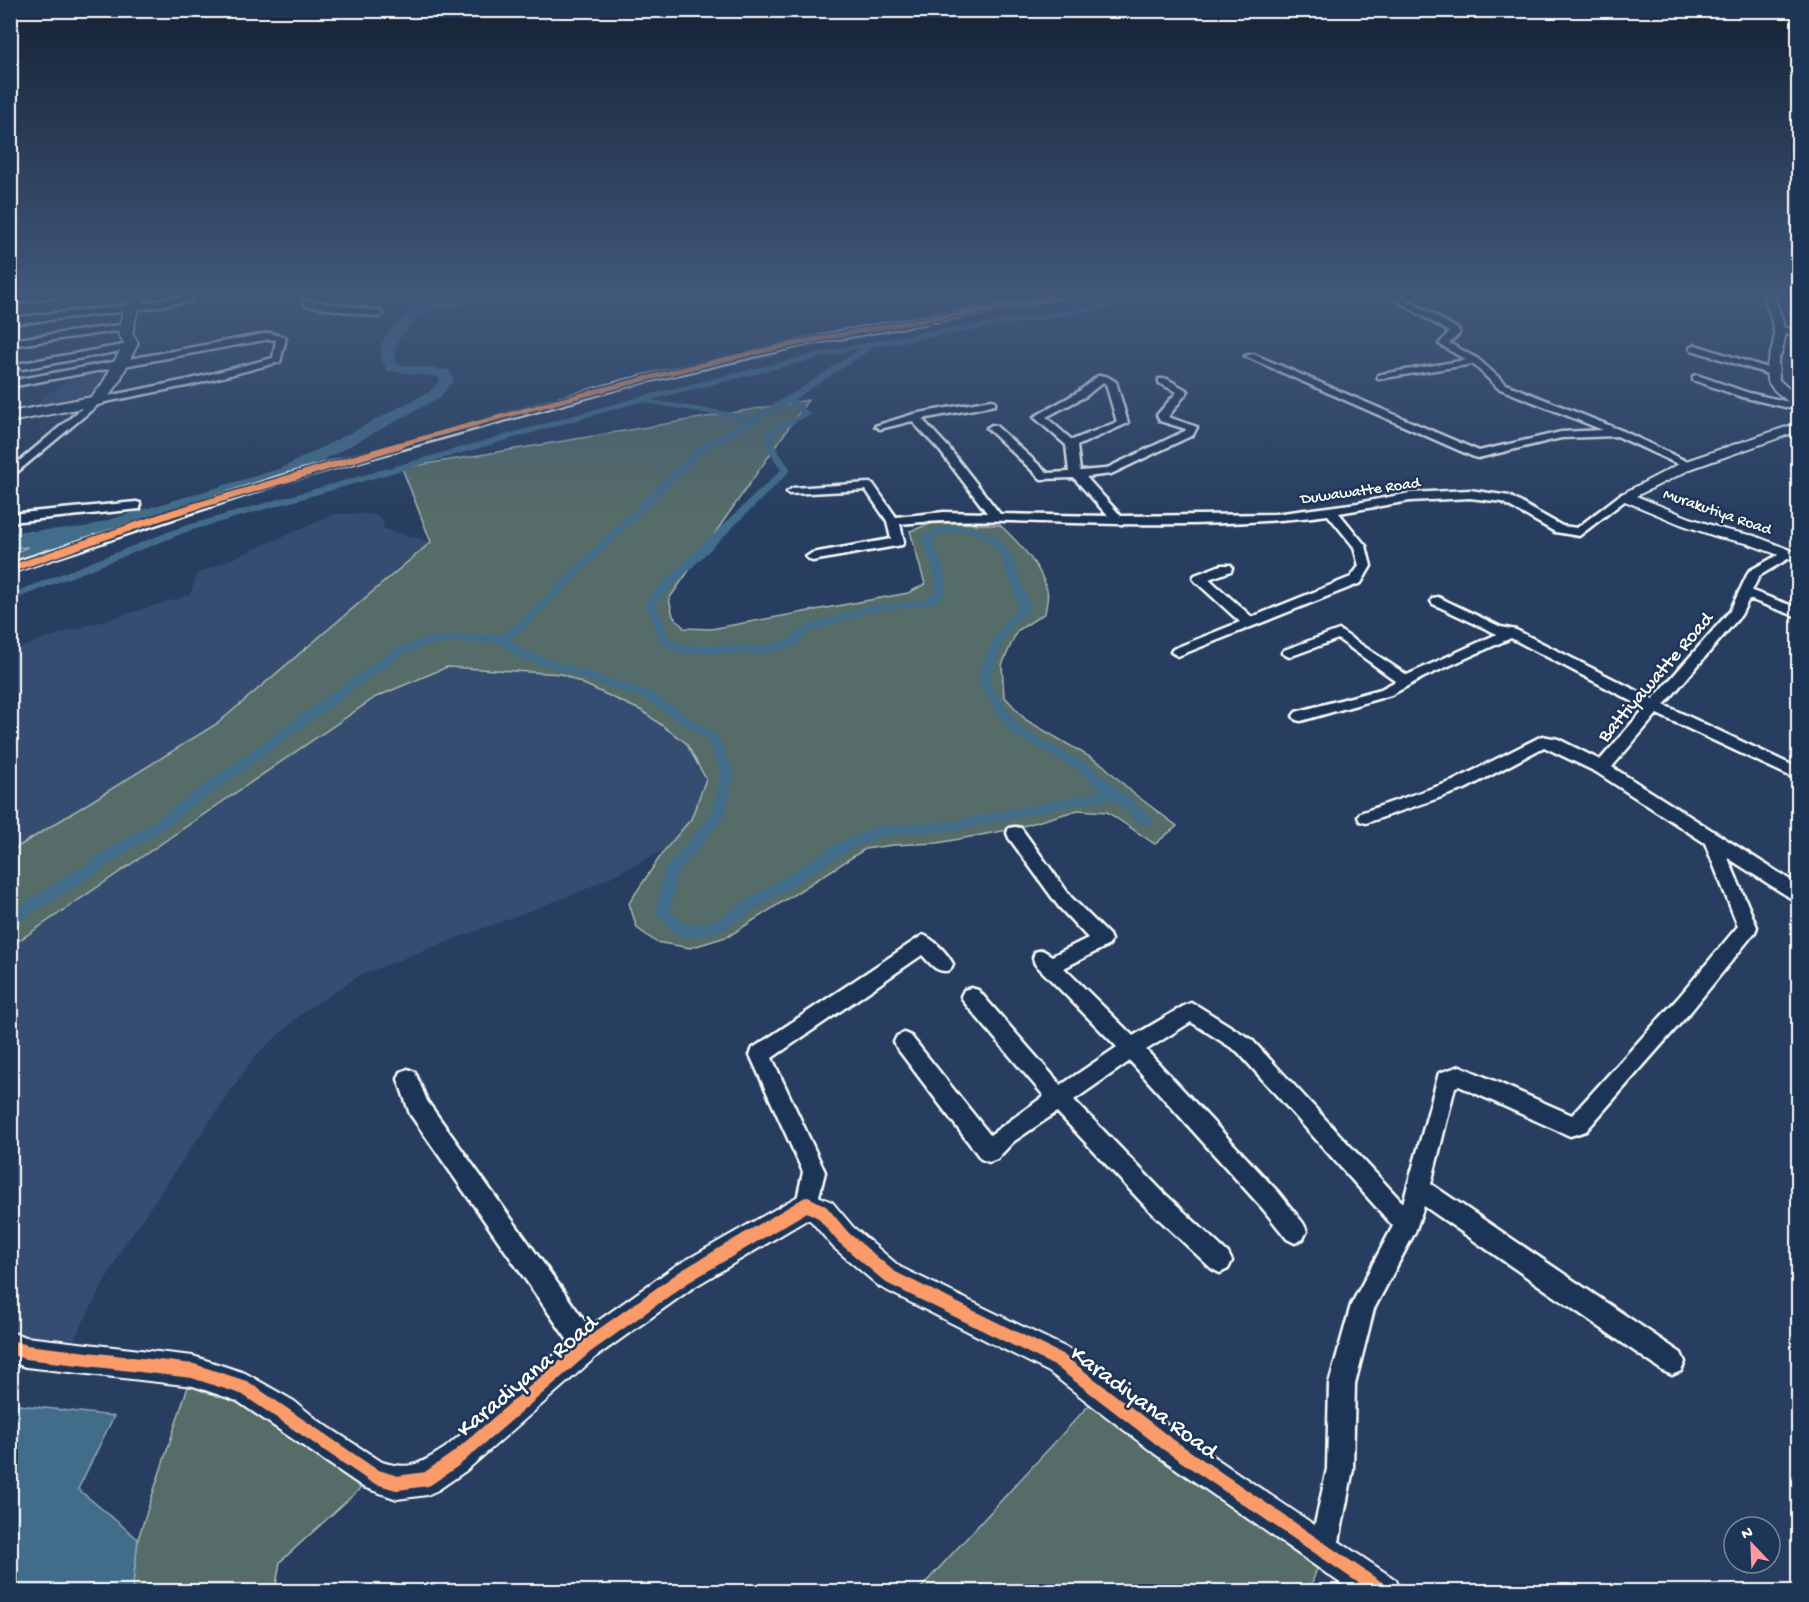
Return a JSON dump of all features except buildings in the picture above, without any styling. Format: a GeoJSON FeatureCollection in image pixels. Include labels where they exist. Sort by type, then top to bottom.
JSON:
{"type":"FeatureCollection","features":[{"type":"Feature","properties":{"kind":"main road"},"geometry":{"type":"LineString","coordinates":[[10,417],[97,401],[118,368]]}},
{"type":"Feature","properties":{"kind":"street"},"geometry":{"type":"LineString","coordinates":[[10,384],[74,368]]}},
{"type":"Feature","properties":{"kind":"street"},"geometry":{"type":"LineString","coordinates":[[10,475],[97,401],[191,382],[247,368]]}},
{"type":"Feature","properties":{"kind":"street"},"geometry":{"type":"LineString","coordinates":[[10,569],[77,545],[338,463],[686,368]]}},
{"type":"Feature","properties":{"kind":"street"},"geometry":{"type":"LineString","coordinates":[[1277,368],[1478,455],[1561,435],[1620,433]]}},
{"type":"Feature","properties":{"kind":"street"},"geometry":{"type":"LineString","coordinates":[[1382,377],[1436,368]]}},
{"type":"Feature","properties":{"kind":"street"},"geometry":{"type":"LineString","coordinates":[[1483,368],[1502,386],[1620,433],[1688,465]]}},
{"type":"Feature","properties":{"kind":"street"},"geometry":{"type":"LineString","coordinates":[[1758,368],[1772,372]]}},
{"type":"Feature","properties":{"kind":"street"},"geometry":{"type":"LineString","coordinates":[[1772,368],[1773,380],[1798,405]]}},
{"type":"Feature","properties":{"kind":"street"},"geometry":{"type":"LineString","coordinates":[[1071,444],[1123,423],[1111,382],[1102,378],[1082,394],[1039,417],[1071,444],[1075,473],[1095,492],[1118,520]]}},
{"type":"Feature","properties":{"kind":"street"},"geometry":{"type":"LineString","coordinates":[[1697,378],[1746,395],[1798,405]]}},
{"type":"Feature","properties":{"kind":"street"},"geometry":{"type":"LineString","coordinates":[[992,428],[1045,477],[1107,472],[1189,433],[1192,427],[1164,419],[1162,415],[1183,391],[1163,381]]}},
{"type":"Feature","properties":{"kind":"street"},"geometry":{"type":"LineString","coordinates":[[880,426],[914,417],[991,403]]}},
{"type":"Feature","properties":{"kind":"street"},"geometry":{"type":"LineString","coordinates":[[914,417],[944,449],[997,518]]}},
{"type":"Feature","properties":{"kind":"street","name":"Duwawatte Road"},"geometry":{"type":"LineString","coordinates":[[893,521],[944,516],[1118,520],[1275,518],[1410,497],[1470,494],[1505,500],[1558,529],[1579,532],[1625,496],[1688,465],[1798,427]]}},
{"type":"Feature","properties":{"kind":"street"},"geometry":{"type":"LineString","coordinates":[[793,492],[869,486],[893,521],[898,542],[812,557]]}},
{"type":"Feature","properties":{"kind":"street","name":"Murakutiya Road"},"geometry":{"type":"LineString","coordinates":[[1625,496],[1685,521],[1723,534],[1750,539],[1793,556]]}},
{"type":"Feature","properties":{"kind":"street"},"geometry":{"type":"LineString","coordinates":[[10,518],[136,506]]}},
{"type":"Feature","properties":{"kind":"street"},"geometry":{"type":"LineString","coordinates":[[1178,652],[1356,580],[1365,566],[1360,546],[1331,511]]}},
{"type":"Feature","properties":{"kind":"street","name":"Battiyawatte Road"},"geometry":{"type":"LineString","coordinates":[[1366,817],[1459,785],[1542,741],[1552,743],[1602,768],[1736,612],[1754,574],[1793,556]]}},
{"type":"Feature","properties":{"kind":"street"},"geometry":{"type":"LineString","coordinates":[[1226,568],[1200,578],[1250,623]]}},
{"type":"Feature","properties":{"kind":"street"},"geometry":{"type":"LineString","coordinates":[[1745,593],[1798,613]]}},
{"type":"Feature","properties":{"kind":"street"},"geometry":{"type":"LineString","coordinates":[[1438,602],[1497,630],[1510,633],[1798,774]]}},
{"type":"Feature","properties":{"kind":"street"},"geometry":{"type":"LineString","coordinates":[[1301,716],[1386,692],[1510,633]]}},
{"type":"Feature","properties":{"kind":"street"},"geometry":{"type":"LineString","coordinates":[[1289,653],[1339,634],[1406,681]]}},
{"type":"Feature","properties":{"kind":"street"},"geometry":{"type":"LineString","coordinates":[[1602,768],[1798,894]]}},
{"type":"Feature","properties":{"kind":"street"},"geometry":{"type":"LineString","coordinates":[[1015,833],[1065,902],[1102,940],[1046,962],[1131,1049],[1271,1201],[1295,1231]]}},
{"type":"Feature","properties":{"kind":"street"},"geometry":{"type":"LineString","coordinates":[[1323,1552],[1340,1469],[1342,1384],[1363,1305],[1407,1224],[1419,1189],[1446,1080],[1460,1076],[1557,1121],[1570,1126],[1578,1124],[1686,1004],[1748,927],[1746,917],[1712,839]]}},
{"type":"Feature","properties":{"kind":"street"},"geometry":{"type":"LineString","coordinates":[[807,1204],[813,1172],[760,1055],[904,959],[923,943],[943,964]]}},
{"type":"Feature","properties":{"kind":"street"},"geometry":{"type":"LineString","coordinates":[[971,996],[1058,1099],[1108,1153],[1220,1260]]}},
{"type":"Feature","properties":{"kind":"street"},"geometry":{"type":"LineString","coordinates":[[904,1042],[988,1151],[1005,1135],[1131,1049],[1191,1012],[1245,1047],[1407,1224]]}},
{"type":"Feature","properties":{"kind":"street"},"geometry":{"type":"LineString","coordinates":[[408,1079],[418,1107],[587,1346]]}},
{"type":"Feature","properties":{"kind":"street"},"geometry":{"type":"LineString","coordinates":[[1419,1189],[1672,1362]]}},
{"type":"Feature","properties":{"kind":"street","name":"Karadiyana Road"},"geometry":{"type":"LineString","coordinates":[[10,1347],[26,1352],[193,1371],[245,1388],[284,1412],[354,1465],[374,1476],[397,1483],[427,1479],[456,1459],[587,1346],[684,1277],[807,1204],[822,1212],[843,1237],[890,1277],[1059,1361],[1166,1443],[1384,1592]]}},
{"type":"Feature","properties":{"kind":"shaded area"},"geometry":{"type":"Polygon","coordinates":[[[91,368],[118,368],[97,401],[36,409],[44,396],[70,380],[68,372],[91,368]]]}},
{"type":"Feature","properties":{"kind":"shaded area"},"geometry":{"type":"Polygon","coordinates":[[[335,514],[373,514],[383,520],[384,529],[431,542],[218,723],[11,851],[11,652],[40,640],[190,595],[197,574],[335,514]]]}},
{"type":"Feature","properties":{"kind":"shaded area"},"geometry":{"type":"Polygon","coordinates":[[[69,530],[86,537],[11,565],[11,554],[28,547],[11,548],[11,533],[69,530]]]}},
{"type":"Feature","properties":{"kind":"shaded area"},"geometry":{"type":"Polygon","coordinates":[[[447,667],[562,674],[642,711],[686,743],[706,779],[691,819],[664,850],[582,891],[360,975],[305,1011],[254,1057],[123,1247],[65,1356],[11,1347],[11,946],[376,697],[447,667]]]}},
{"type":"Feature","properties":{"kind":"shaded area"},"geometry":{"type":"Polygon","coordinates":[[[11,1404],[114,1416],[78,1489],[138,1539],[132,1591],[11,1591],[11,1404]]]}},
{"type":"Feature","properties":{"kind":"green space"},"geometry":{"type":"Polygon","coordinates":[[[808,400],[669,599],[673,616],[684,628],[711,629],[908,593],[925,584],[910,531],[936,522],[1000,525],[1034,562],[1044,580],[1048,595],[1045,613],[1017,631],[1002,665],[1004,696],[1026,720],[1102,764],[1133,793],[1177,826],[1155,844],[1107,812],[1078,810],[1013,829],[938,843],[865,849],[729,936],[690,948],[656,942],[637,928],[629,903],[664,851],[691,819],[706,779],[686,743],[642,711],[562,674],[447,667],[376,697],[11,946],[11,851],[218,723],[431,542],[402,468],[808,400]]]}},
{"type":"Feature","properties":{"kind":"green space"},"geometry":{"type":"Polygon","coordinates":[[[193,1371],[374,1476],[280,1562],[275,1591],[132,1592],[138,1539],[193,1371]]]}},
{"type":"Feature","properties":{"kind":"green space"},"geometry":{"type":"Polygon","coordinates":[[[1101,1392],[1323,1552],[1309,1591],[917,1592],[1101,1392]]]}},
{"type":"Feature","properties":{"kind":"waterway"},"geometry":{"type":"LineString","coordinates":[[10,538],[86,532],[288,472],[434,395],[447,380],[444,373],[393,368]]}},
{"type":"Feature","properties":{"kind":"waterway"},"geometry":{"type":"LineString","coordinates":[[10,598],[185,529],[638,400],[767,368]]}},
{"type":"Feature","properties":{"kind":"waterway"},"geometry":{"type":"LineString","coordinates":[[501,639],[520,627],[700,450],[803,391],[838,368]]}},
{"type":"Feature","properties":{"kind":"waterway"},"geometry":{"type":"LineString","coordinates":[[790,399],[806,414],[771,433],[768,442],[786,470],[650,603],[665,641],[680,649],[764,650],[793,643],[803,631],[868,609],[927,603],[943,592],[937,564],[926,538],[947,529],[972,530],[992,538],[1006,554],[1025,607],[1008,625],[998,641],[983,682],[1016,731],[1084,768],[1115,794]]}},
{"type":"Feature","properties":{"kind":"waterway"},"geometry":{"type":"LineString","coordinates":[[643,401],[754,419]]}},
{"type":"Feature","properties":{"kind":"waterway"},"geometry":{"type":"LineString","coordinates":[[10,920],[159,824],[399,651],[424,643],[452,639],[501,639]]}},
{"type":"Feature","properties":{"kind":"waterway"},"geometry":{"type":"LineString","coordinates":[[501,639],[524,655],[649,696],[712,736],[728,772],[718,816],[669,874],[663,914],[684,932],[717,927],[843,847],[884,830],[954,826],[1065,802],[1115,794]]}},
{"type":"Feature","properties":{"kind":"waterway"},"geometry":{"type":"LineString","coordinates":[[1115,794],[1147,821]]}},
{"type":"Feature","properties":{"kind":"cycle path"},"geometry":{"type":"LineString","coordinates":[[10,569],[173,513],[283,479],[449,431],[690,368]]}},
{"type":"Feature","properties":{"kind":"cycle path"},"geometry":{"type":"LineString","coordinates":[[10,1347],[26,1352],[193,1371],[245,1388],[374,1476],[397,1483],[427,1479],[456,1459],[587,1346],[684,1277],[807,1204],[822,1212],[843,1237],[890,1277],[1060,1361],[1166,1443],[1384,1592]]}}]}
